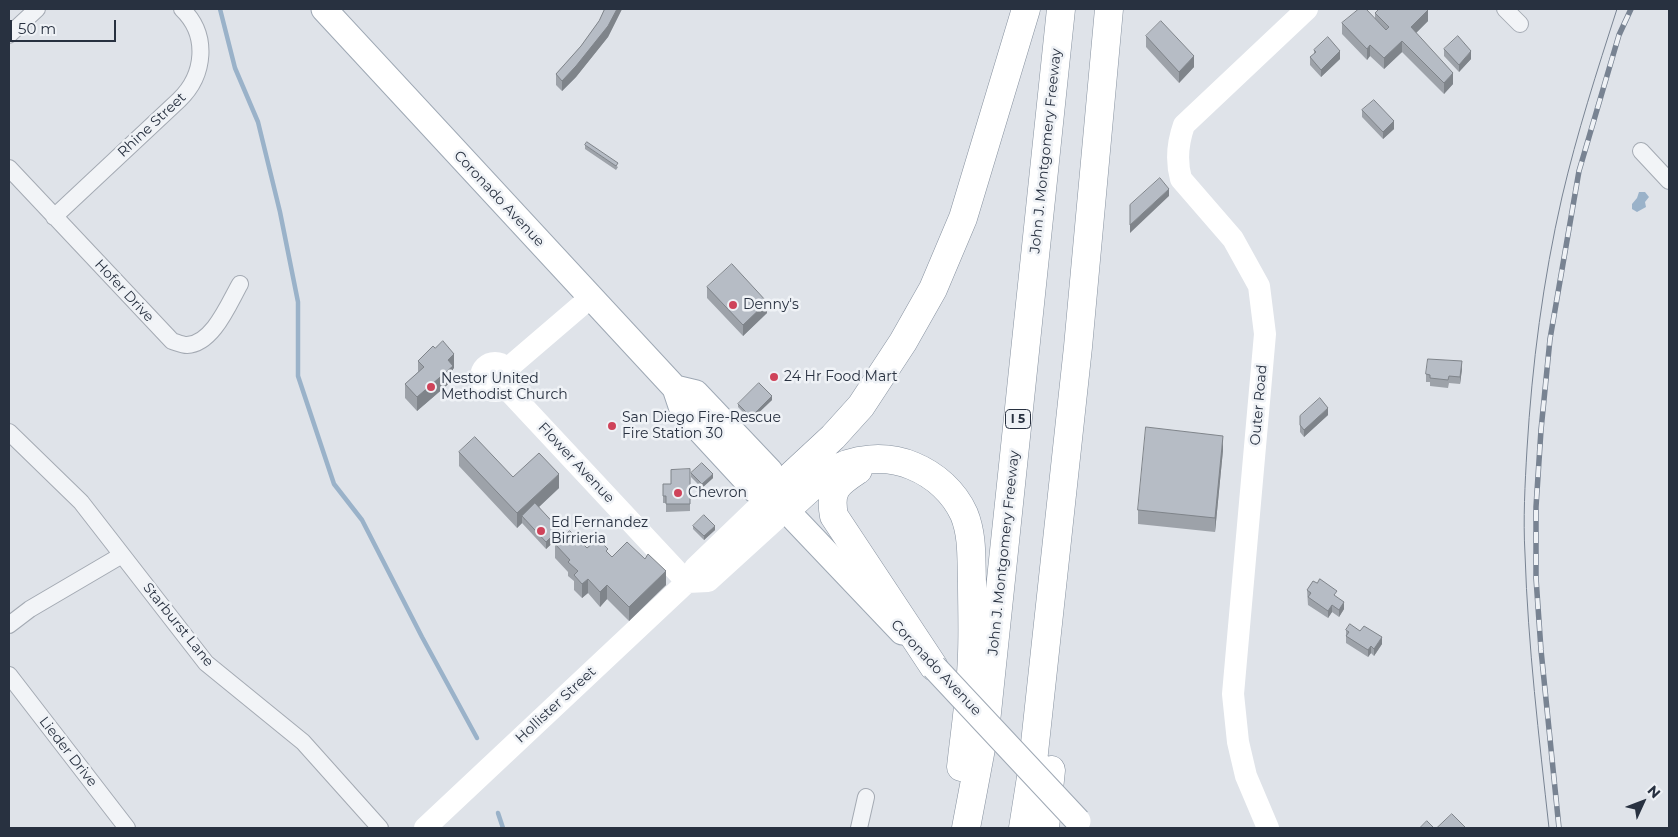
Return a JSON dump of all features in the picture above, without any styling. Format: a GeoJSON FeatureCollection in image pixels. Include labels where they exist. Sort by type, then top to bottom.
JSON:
{"type":"FeatureCollection","features":[{"type":"Feature","properties":{"kind":"highway"},"geometry":{"type":"LineString","coordinates":[[777,499],[861,406],[903,342],[933,289],[963,218],[1026,9]]}},
{"type":"Feature","properties":{"kind":"highway","name":"John J. Montgomery Freeway"},"geometry":{"type":"LineString","coordinates":[[966,828],[986,722],[1061,9]]}},
{"type":"Feature","properties":{"kind":"highway"},"geometry":{"type":"LineString","coordinates":[[1023,828],[1033,761],[1078,347],[1109,9]]}},
{"type":"Feature","properties":{"kind":"highway"},"geometry":{"type":"LineString","coordinates":[[1045,828],[1058,697],[1067,449]]}},
{"type":"Feature","properties":{"kind":"highway"},"geometry":{"type":"LineString","coordinates":[[777,499],[855,461],[882,459],[901,462],[931,475],[941,483],[958,504],[971,540],[972,654],[960,786],[953,828]]}},
{"type":"Feature","properties":{"kind":"highway"},"geometry":{"type":"LineString","coordinates":[[869,460],[838,486],[832,494],[834,516],[934,666]]}},
{"type":"Feature","properties":{"kind":"main road","name":"Coronado Avenue"},"geometry":{"type":"LineString","coordinates":[[324,9],[675,388],[696,393],[770,471],[777,499],[1081,825]]}},
{"type":"Feature","properties":{"kind":"street"},"geometry":{"type":"LineString","coordinates":[[9,35],[37,9]]}},
{"type":"Feature","properties":{"kind":"street","name":"Outer Road"},"geometry":{"type":"LineString","coordinates":[[1268,828],[1246,776],[1238,742],[1233,694],[1265,334],[1259,286],[1233,239],[1182,179],[1178,168],[1179,138],[1184,125],[1307,9]]}},
{"type":"Feature","properties":{"kind":"street"},"geometry":{"type":"LineString","coordinates":[[1505,9],[1520,24]]}},
{"type":"Feature","properties":{"kind":"street","name":"Rhine Street"},"geometry":{"type":"LineString","coordinates":[[54,216],[192,86],[199,69],[201,50],[197,30],[184,11]]}},
{"type":"Feature","properties":{"kind":"street"},"geometry":{"type":"LineString","coordinates":[[1641,151],[1669,181]]}},
{"type":"Feature","properties":{"kind":"street","name":"Hofer Drive"},"geometry":{"type":"LineString","coordinates":[[9,168],[172,341],[187,345],[203,339],[216,327],[240,284]]}},
{"type":"Feature","properties":{"kind":"street","name":"Flower Avenue"},"geometry":{"type":"LineString","coordinates":[[591,297],[506,378],[687,582]]}},
{"type":"Feature","properties":{"kind":"street","name":"Starburst Lane"},"geometry":{"type":"LineString","coordinates":[[9,432],[81,502],[206,663],[303,742],[380,828]]}},
{"type":"Feature","properties":{"kind":"street"},"geometry":{"type":"LineString","coordinates":[[687,582],[708,581],[777,499]]}},
{"type":"Feature","properties":{"kind":"street"},"geometry":{"type":"LineString","coordinates":[[9,625],[30,609],[122,555]]}},
{"type":"Feature","properties":{"kind":"street","name":"Hollister Street"},"geometry":{"type":"LineString","coordinates":[[425,828],[687,582]]}},
{"type":"Feature","properties":{"kind":"street","name":"Lieder Drive"},"geometry":{"type":"LineString","coordinates":[[9,675],[127,828]]}},
{"type":"Feature","properties":{"kind":"street"},"geometry":{"type":"LineString","coordinates":[[859,828],[866,796]]}},
{"type":"Feature","properties":{"kind":"water"},"geometry":{"type":"Polygon","coordinates":[[[1639,192],[1645,192],[1649,197],[1645,202],[1646,207],[1637,212],[1632,209],[1632,204],[1639,192]]]}},
{"type":"Feature","properties":{"kind":"building"},"geometry":{"type":"Polygon","coordinates":[[[605,9],[617,9],[608,26],[562,81],[556,74],[581,46],[605,9]]]}},
{"type":"Feature","properties":{"kind":"building"},"geometry":{"type":"Polygon","coordinates":[[[1359,9],[1366,9],[1386,30],[1389,27],[1375,13],[1379,9],[1427,9],[1411,27],[1453,73],[1444,83],[1402,41],[1384,58],[1370,45],[1367,49],[1342,23],[1359,9]]]}},
{"type":"Feature","properties":{"kind":"building"},"geometry":{"type":"Polygon","coordinates":[[[1161,21],[1194,56],[1179,72],[1146,36],[1161,21]]]}},
{"type":"Feature","properties":{"kind":"building"},"geometry":{"type":"Polygon","coordinates":[[[1458,36],[1471,51],[1459,65],[1444,49],[1458,36]]]}},
{"type":"Feature","properties":{"kind":"building"},"geometry":{"type":"Polygon","coordinates":[[[1328,37],[1340,51],[1321,70],[1310,57],[1316,52],[1314,50],[1328,37]]]}},
{"type":"Feature","properties":{"kind":"building"},"geometry":{"type":"Polygon","coordinates":[[[1374,100],[1394,121],[1383,132],[1362,110],[1374,100]]]}},
{"type":"Feature","properties":{"kind":"building"},"geometry":{"type":"Polygon","coordinates":[[[587,142],[618,163],[616,166],[585,145],[587,142]]]}},
{"type":"Feature","properties":{"kind":"building"},"geometry":{"type":"Polygon","coordinates":[[[1160,178],[1169,189],[1130,225],[1130,205],[1160,178]]]}},
{"type":"Feature","properties":{"kind":"building"},"geometry":{"type":"Polygon","coordinates":[[[732,264],[767,302],[743,325],[707,287],[732,264]]]}},
{"type":"Feature","properties":{"kind":"building"},"geometry":{"type":"Polygon","coordinates":[[[443,341],[454,354],[448,360],[453,366],[417,397],[405,384],[424,367],[418,361],[433,346],[435,348],[443,341]]]}},
{"type":"Feature","properties":{"kind":"building"},"geometry":{"type":"Polygon","coordinates":[[[1428,359],[1462,361],[1460,377],[1449,376],[1448,380],[1430,378],[1430,375],[1426,374],[1428,359]]]}},
{"type":"Feature","properties":{"kind":"building"},"geometry":{"type":"Polygon","coordinates":[[[759,383],[772,396],[751,417],[738,404],[759,383]]]}},
{"type":"Feature","properties":{"kind":"building"},"geometry":{"type":"Polygon","coordinates":[[[1320,398],[1328,408],[1304,430],[1300,425],[1300,416],[1320,398]]]}},
{"type":"Feature","properties":{"kind":"building"},"geometry":{"type":"Polygon","coordinates":[[[1146,427],[1223,436],[1215,518],[1138,510],[1146,427]]]}},
{"type":"Feature","properties":{"kind":"building"},"geometry":{"type":"Polygon","coordinates":[[[475,437],[513,477],[539,453],[559,474],[517,513],[459,452],[475,437]]]}},
{"type":"Feature","properties":{"kind":"building"},"geometry":{"type":"Polygon","coordinates":[[[702,463],[713,474],[702,484],[691,473],[702,463]]]}},
{"type":"Feature","properties":{"kind":"building"},"geometry":{"type":"Polygon","coordinates":[[[690,469],[690,504],[666,504],[666,496],[663,496],[663,484],[671,484],[671,470],[690,469]]]}},
{"type":"Feature","properties":{"kind":"building"},"geometry":{"type":"Polygon","coordinates":[[[535,503],[559,529],[546,542],[522,516],[535,503]]]}},
{"type":"Feature","properties":{"kind":"building"},"geometry":{"type":"Polygon","coordinates":[[[704,515],[715,526],[704,536],[693,526],[704,515]]]}},
{"type":"Feature","properties":{"kind":"building"},"geometry":{"type":"Polygon","coordinates":[[[570,531],[587,548],[598,539],[608,549],[606,551],[612,557],[627,542],[645,559],[648,554],[666,571],[629,607],[607,585],[600,592],[588,579],[582,584],[574,575],[578,571],[568,562],[570,560],[555,544],[570,531]]]}},
{"type":"Feature","properties":{"kind":"building"},"geometry":{"type":"Polygon","coordinates":[[[1320,579],[1337,591],[1334,595],[1344,602],[1339,610],[1332,605],[1328,611],[1308,597],[1311,593],[1307,590],[1313,581],[1317,583],[1320,579]]]}},
{"type":"Feature","properties":{"kind":"building"},"geometry":{"type":"Polygon","coordinates":[[[1350,624],[1360,631],[1364,626],[1382,637],[1374,649],[1371,646],[1368,650],[1346,636],[1349,632],[1346,630],[1350,624]]]}},
{"type":"Feature","properties":{"kind":"building"},"geometry":{"type":"Polygon","coordinates":[[[1452,814],[1466,828],[1437,828],[1452,814]]]}},
{"type":"Feature","properties":{"kind":"building"},"geometry":{"type":"Polygon","coordinates":[[[1427,821],[1434,828],[1420,828],[1427,821]]]}},
{"type":"Feature","properties":{"kind":"waterway"},"geometry":{"type":"LineString","coordinates":[[220,9],[235,68],[258,122],[280,212],[298,302],[298,376],[334,484],[362,520],[422,637],[477,738]]}},
{"type":"Feature","properties":{"kind":"waterway"},"geometry":{"type":"LineString","coordinates":[[498,813],[503,828]]}},
{"type":"Feature","properties":{"kind":"tram line"},"geometry":{"type":"LineString","coordinates":[[1549,828],[1534,691],[1526,588],[1524,515],[1529,417],[1539,323],[1555,228],[1581,126],[1617,9]]}},
{"type":"Feature","properties":{"kind":"railway"},"geometry":{"type":"LineString","coordinates":[[1559,828],[1541,650],[1536,578],[1536,507],[1541,430],[1550,339],[1579,171],[1619,35],[1631,9]]}},
{"type":"Feature","properties":{"kind":"place","name":"Denny's"},"geometry":{"type":"Point","coordinates":[733,305]}},
{"type":"Feature","properties":{"kind":"place","name":"24 Hr Food Mart"},"geometry":{"type":"Point","coordinates":[774,377]}},
{"type":"Feature","properties":{"kind":"place","name":"Nestor United Methodist Church"},"geometry":{"type":"Point","coordinates":[431,387]}},
{"type":"Feature","properties":{"kind":"place","name":"San Diego Fire-Rescue Fire Station 30"},"geometry":{"type":"Point","coordinates":[612,426]}},
{"type":"Feature","properties":{"kind":"place","name":"Chevron"},"geometry":{"type":"Point","coordinates":[678,493]}},
{"type":"Feature","properties":{"kind":"place","name":"Ed Fernandez Birrieria"},"geometry":{"type":"Point","coordinates":[541,531]}}]}
